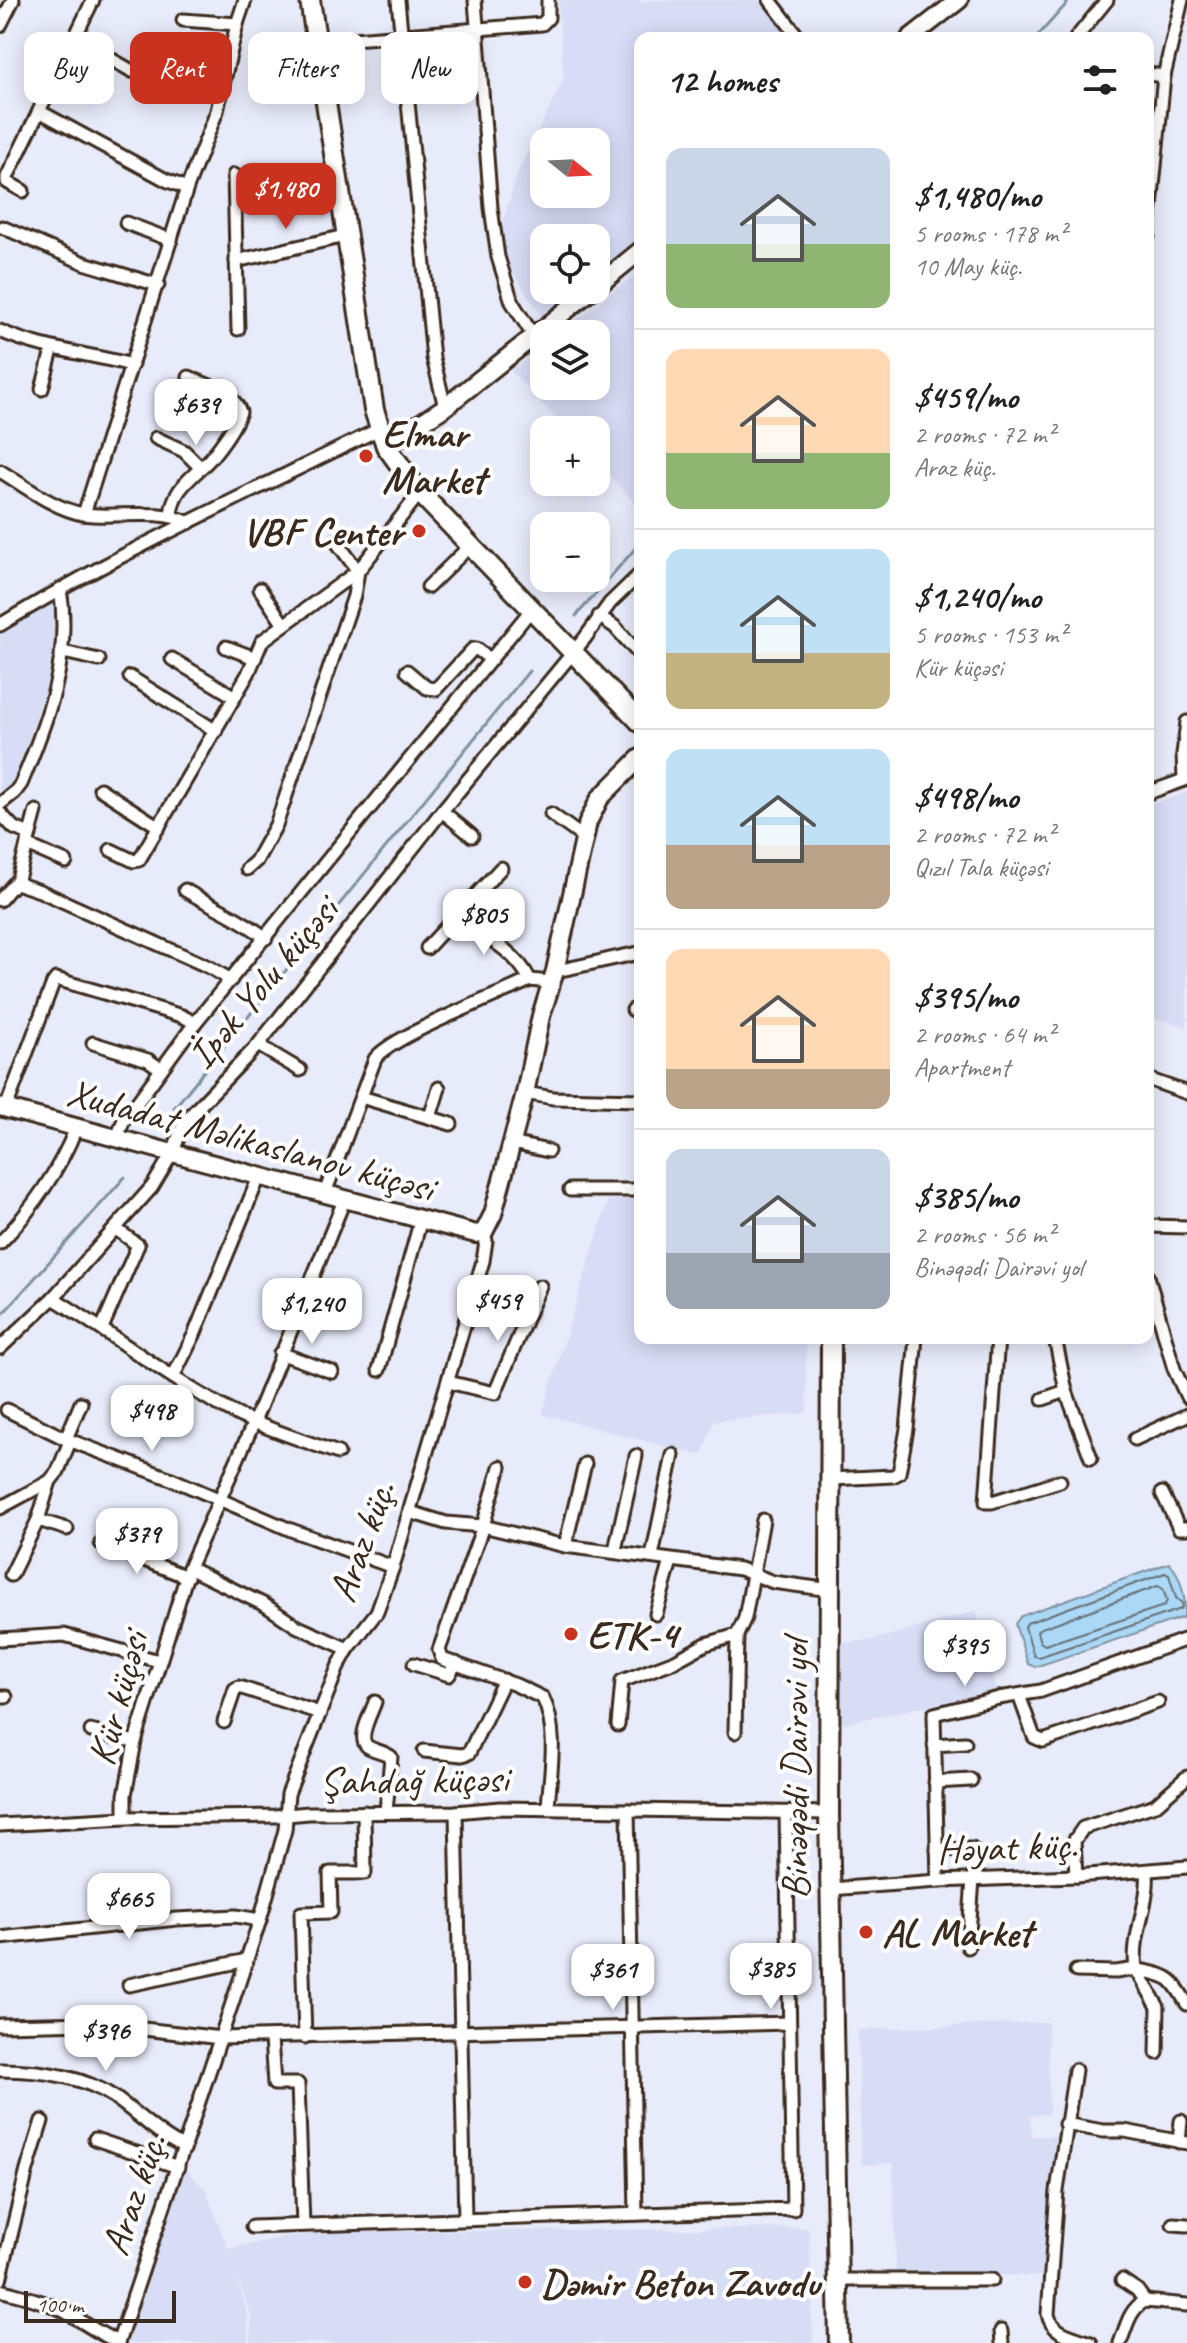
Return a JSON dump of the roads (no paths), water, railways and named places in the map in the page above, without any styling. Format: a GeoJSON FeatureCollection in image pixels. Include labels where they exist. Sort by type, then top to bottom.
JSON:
{"type":"FeatureCollection","features":[{"type":"Feature","properties":{"kind":"main road"},"geometry":{"type":"LineString","coordinates":[[310,0],[315,32]]}},
{"type":"Feature","properties":{"kind":"main road"},"geometry":{"type":"LineString","coordinates":[[325,104],[345,236],[382,438],[420,493],[634,716]]}},
{"type":"Feature","properties":{"kind":"main road","name":"Binəqədi Dairəvi yol"},"geometry":{"type":"LineString","coordinates":[[831,1344],[829,1813],[839,2343]]}},
{"type":"Feature","properties":{"kind":"street"},"geometry":{"type":"LineString","coordinates":[[0,26],[13,0]]}},
{"type":"Feature","properties":{"kind":"street"},"geometry":{"type":"LineString","coordinates":[[78,32],[93,0]]}},
{"type":"Feature","properties":{"kind":"street"},"geometry":{"type":"LineString","coordinates":[[398,0],[401,32]]}},
{"type":"Feature","properties":{"kind":"street"},"geometry":{"type":"LineString","coordinates":[[475,0],[491,208],[498,257],[512,302],[530,331]]}},
{"type":"Feature","properties":{"kind":"street"},"geometry":{"type":"LineString","coordinates":[[432,32],[542,24],[548,18],[548,0]]}},
{"type":"Feature","properties":{"kind":"street"},"geometry":{"type":"LineString","coordinates":[[770,0],[794,32]]}},
{"type":"Feature","properties":{"kind":"street"},"geometry":{"type":"LineString","coordinates":[[918,32],[959,0]]}},
{"type":"Feature","properties":{"kind":"street"},"geometry":{"type":"LineString","coordinates":[[1081,32],[1107,0]]}},
{"type":"Feature","properties":{"kind":"street"},"geometry":{"type":"LineString","coordinates":[[1154,173],[1164,76],[1182,0]]}},
{"type":"Feature","properties":{"kind":"street"},"geometry":{"type":"LineString","coordinates":[[232,46],[240,1]]}},
{"type":"Feature","properties":{"kind":"street"},"geometry":{"type":"LineString","coordinates":[[183,20],[237,24]]}},
{"type":"Feature","properties":{"kind":"street"},"geometry":{"type":"LineString","coordinates":[[1154,75],[1164,76]]}},
{"type":"Feature","properties":{"kind":"street"},"geometry":{"type":"LineString","coordinates":[[23,191],[7,182],[7,177],[42,104]]}},
{"type":"Feature","properties":{"kind":"street"},"geometry":{"type":"LineString","coordinates":[[84,514],[187,188],[218,104]]}},
{"type":"Feature","properties":{"kind":"street"},"geometry":{"type":"LineString","coordinates":[[408,104],[433,358],[445,407]]}},
{"type":"Feature","properties":{"kind":"street"},"geometry":{"type":"LineString","coordinates":[[39,111],[166,180],[187,188]]}},
{"type":"Feature","properties":{"kind":"street"},"geometry":{"type":"LineString","coordinates":[[234,175],[238,329]]}},
{"type":"Feature","properties":{"kind":"street"},"geometry":{"type":"LineString","coordinates":[[126,223],[171,240]]}},
{"type":"Feature","properties":{"kind":"street"},"geometry":{"type":"LineString","coordinates":[[2,227],[84,263],[158,285]]}},
{"type":"Feature","properties":{"kind":"street"},"geometry":{"type":"LineString","coordinates":[[236,261],[345,236]]}},
{"type":"Feature","properties":{"kind":"street"},"geometry":{"type":"LineString","coordinates":[[610,275],[634,256]]}},
{"type":"Feature","properties":{"kind":"street"},"geometry":{"type":"LineString","coordinates":[[555,320],[574,304]]}},
{"type":"Feature","properties":{"kind":"street"},"geometry":{"type":"LineString","coordinates":[[0,331],[52,350],[84,353],[132,365]]}},
{"type":"Feature","properties":{"kind":"street"},"geometry":{"type":"LineString","coordinates":[[0,625],[60,589],[189,523],[445,407],[530,340]]}},
{"type":"Feature","properties":{"kind":"street"},"geometry":{"type":"LineString","coordinates":[[42,389],[52,350]]}},
{"type":"Feature","properties":{"kind":"street"},"geometry":{"type":"LineString","coordinates":[[171,516],[175,496],[187,479],[214,453],[240,412],[238,405],[228,396],[189,377]]}},
{"type":"Feature","properties":{"kind":"street"},"geometry":{"type":"LineString","coordinates":[[156,438],[184,451],[200,467]]}},
{"type":"Feature","properties":{"kind":"street"},"geometry":{"type":"LineString","coordinates":[[0,471],[66,509],[84,514],[171,516],[189,523]]}},
{"type":"Feature","properties":{"kind":"street"},"geometry":{"type":"LineString","coordinates":[[111,850],[134,861],[139,860],[216,731],[262,641],[358,571],[420,493]]}},
{"type":"Feature","properties":{"kind":"street"},"geometry":{"type":"LineString","coordinates":[[247,869],[256,861],[276,825],[354,596],[358,571],[336,541]]}},
{"type":"Feature","properties":{"kind":"street"},"geometry":{"type":"LineString","coordinates":[[428,587],[470,546]]}},
{"type":"Feature","properties":{"kind":"street","name":"İpək Yolu küçəsi"},"geometry":{"type":"LineString","coordinates":[[0,1348],[53,1298],[158,1180],[184,1122],[258,1045],[442,811],[573,653],[599,616],[634,580]]}},
{"type":"Feature","properties":{"kind":"street"},"geometry":{"type":"LineString","coordinates":[[0,804],[15,792],[32,759],[53,696],[66,623],[60,589]]}},
{"type":"Feature","properties":{"kind":"street"},"geometry":{"type":"LineString","coordinates":[[260,589],[284,625]]}},
{"type":"Feature","properties":{"kind":"street"},"geometry":{"type":"LineString","coordinates":[[117,1138],[123,1122],[195,1023],[531,610]]}},
{"type":"Feature","properties":{"kind":"street"},"geometry":{"type":"LineString","coordinates":[[599,616],[615,627],[634,648]]}},
{"type":"Feature","properties":{"kind":"street"},"geometry":{"type":"LineString","coordinates":[[226,647],[255,658]]}},
{"type":"Feature","properties":{"kind":"street"},"geometry":{"type":"LineString","coordinates":[[407,671],[432,690],[473,649],[490,659]]}},
{"type":"Feature","properties":{"kind":"street"},"geometry":{"type":"LineString","coordinates":[[63,652],[99,660]]}},
{"type":"Feature","properties":{"kind":"street"},"geometry":{"type":"LineString","coordinates":[[172,659],[235,697]]}},
{"type":"Feature","properties":{"kind":"street"},"geometry":{"type":"LineString","coordinates":[[130,677],[216,731]]}},
{"type":"Feature","properties":{"kind":"street"},"geometry":{"type":"LineString","coordinates":[[1154,791],[1185,779],[1183,754],[1187,722]]}},
{"type":"Feature","properties":{"kind":"street","name":"Araz küç."},"geometry":{"type":"LineString","coordinates":[[118,2342],[260,1920],[280,1854],[288,1794],[348,1649],[377,1612],[393,1567],[483,1261],[484,1232],[493,1214],[525,1093],[592,813],[600,798],[634,764]]}},
{"type":"Feature","properties":{"kind":"street"},"geometry":{"type":"LineString","coordinates":[[100,789],[159,827]]}},
{"type":"Feature","properties":{"kind":"street"},"geometry":{"type":"LineString","coordinates":[[0,900],[16,883],[36,811]]}},
{"type":"Feature","properties":{"kind":"street"},"geometry":{"type":"LineString","coordinates":[[442,811],[472,836]]}},
{"type":"Feature","properties":{"kind":"street"},"geometry":{"type":"LineString","coordinates":[[0,813],[28,840],[66,862]]}},
{"type":"Feature","properties":{"kind":"street"},"geometry":{"type":"LineString","coordinates":[[551,814],[584,838]]}},
{"type":"Feature","properties":{"kind":"street"},"geometry":{"type":"LineString","coordinates":[[427,948],[501,868]]}},
{"type":"Feature","properties":{"kind":"street"},"geometry":{"type":"LineString","coordinates":[[16,883],[195,960],[231,980]]}},
{"type":"Feature","properties":{"kind":"street"},"geometry":{"type":"LineString","coordinates":[[185,890],[243,920],[266,938]]}},
{"type":"Feature","properties":{"kind":"street"},"geometry":{"type":"LineString","coordinates":[[456,917],[509,953],[530,980]]}},
{"type":"Feature","properties":{"kind":"street"},"geometry":{"type":"LineString","coordinates":[[325,1193],[375,1059],[387,1046],[530,980],[553,977],[606,958],[634,954]]}},
{"type":"Feature","properties":{"kind":"street"},"geometry":{"type":"LineString","coordinates":[[3,1108],[56,979],[182,1016],[195,1023]]}},
{"type":"Feature","properties":{"kind":"street"},"geometry":{"type":"LineString","coordinates":[[93,1043],[148,1060],[161,1069]]}},
{"type":"Feature","properties":{"kind":"street"},"geometry":{"type":"LineString","coordinates":[[258,1045],[300,1070]]}},
{"type":"Feature","properties":{"kind":"street"},"geometry":{"type":"LineString","coordinates":[[1154,1081],[1187,1093]]}},
{"type":"Feature","properties":{"kind":"street"},"geometry":{"type":"LineString","coordinates":[[430,1117],[439,1088]]}},
{"type":"Feature","properties":{"kind":"street"},"geometry":{"type":"LineString","coordinates":[[525,1093],[553,1098],[634,1100]]}},
{"type":"Feature","properties":{"kind":"street"},"geometry":{"type":"LineString","coordinates":[[361,1097],[451,1124]]}},
{"type":"Feature","properties":{"kind":"street","name":"Xudadat Məlikaslanov küçəsi"},"geometry":{"type":"LineString","coordinates":[[3,1108],[476,1234],[484,1232]]}},
{"type":"Feature","properties":{"kind":"street"},"geometry":{"type":"LineString","coordinates":[[0,1243],[58,1166],[76,1128]]}},
{"type":"Feature","properties":{"kind":"street"},"geometry":{"type":"LineString","coordinates":[[512,1143],[548,1151]]}},
{"type":"Feature","properties":{"kind":"street"},"geometry":{"type":"LineString","coordinates":[[174,1375],[194,1335],[259,1177]]}},
{"type":"Feature","properties":{"kind":"street"},"geometry":{"type":"LineString","coordinates":[[570,1190],[634,1190]]}},
{"type":"Feature","properties":{"kind":"street","name":"Kür küçəsi"},"geometry":{"type":"LineString","coordinates":[[125,1818],[127,1775],[135,1742],[188,1573],[254,1422],[345,1198]]}},
{"type":"Feature","properties":{"kind":"street"},"geometry":{"type":"LineString","coordinates":[[379,1370],[421,1219]]}},
{"type":"Feature","properties":{"kind":"street"},"geometry":{"type":"LineString","coordinates":[[0,1221],[12,1230]]}},
{"type":"Feature","properties":{"kind":"street"},"geometry":{"type":"LineString","coordinates":[[1154,1226],[1187,1227]]}},
{"type":"Feature","properties":{"kind":"street"},"geometry":{"type":"LineString","coordinates":[[102,1328],[138,1245],[116,1229]]}},
{"type":"Feature","properties":{"kind":"street"},"geometry":{"type":"LineString","coordinates":[[448,1382],[495,1393],[540,1286]]}},
{"type":"Feature","properties":{"kind":"street"},"geometry":{"type":"LineString","coordinates":[[1154,1297],[1174,1369],[1187,1397]]}},
{"type":"Feature","properties":{"kind":"street"},"geometry":{"type":"LineString","coordinates":[[53,1298],[102,1328],[134,1353],[254,1422],[338,1453]]}},
{"type":"Feature","properties":{"kind":"street"},"geometry":{"type":"LineString","coordinates":[[832,1479],[893,1476],[899,1473],[915,1344]]}},
{"type":"Feature","properties":{"kind":"street"},"geometry":{"type":"LineString","coordinates":[[998,1344],[986,1502],[1060,1481]]}},
{"type":"Feature","properties":{"kind":"street"},"geometry":{"type":"LineString","coordinates":[[1056,1344],[1066,1391],[1091,1458]]}},
{"type":"Feature","properties":{"kind":"street"},"geometry":{"type":"LineString","coordinates":[[280,1353],[332,1372]]}},
{"type":"Feature","properties":{"kind":"street"},"geometry":{"type":"LineString","coordinates":[[1043,1399],[1066,1391]]}},
{"type":"Feature","properties":{"kind":"street"},"geometry":{"type":"LineString","coordinates":[[11,1575],[38,1520],[50,1481],[58,1471],[81,1403]]}},
{"type":"Feature","properties":{"kind":"street"},"geometry":{"type":"LineString","coordinates":[[7,1410],[68,1440],[291,1530],[393,1567]]}},
{"type":"Feature","properties":{"kind":"street"},"geometry":{"type":"LineString","coordinates":[[1135,1439],[1187,1415]]}},
{"type":"Feature","properties":{"kind":"street"},"geometry":{"type":"LineString","coordinates":[[652,1556],[673,1455]]}},
{"type":"Feature","properties":{"kind":"street"},"geometry":{"type":"LineString","coordinates":[[615,1550],[636,1456]]}},
{"type":"Feature","properties":{"kind":"street"},"geometry":{"type":"LineString","coordinates":[[565,1546],[585,1464]]}},
{"type":"Feature","properties":{"kind":"street"},"geometry":{"type":"LineString","coordinates":[[500,1467],[483,1526],[439,1650],[442,1659],[504,1680],[543,1698],[553,1738],[548,1808]]}},
{"type":"Feature","properties":{"kind":"street"},"geometry":{"type":"LineString","coordinates":[[0,1508],[50,1481]]}},
{"type":"Feature","properties":{"kind":"street"},"geometry":{"type":"LineString","coordinates":[[1162,1493],[1179,1528],[1187,1528]]}},
{"type":"Feature","properties":{"kind":"street"},"geometry":{"type":"LineString","coordinates":[[410,1512],[446,1523],[483,1526],[565,1546],[615,1550],[753,1572],[773,1582],[831,1590]]}},
{"type":"Feature","properties":{"kind":"street"},"geometry":{"type":"LineString","coordinates":[[38,1520],[67,1529]]}},
{"type":"Feature","properties":{"kind":"street"},"geometry":{"type":"LineString","coordinates":[[735,1732],[737,1635],[745,1618],[763,1520]]}},
{"type":"Feature","properties":{"kind":"street"},"geometry":{"type":"LineString","coordinates":[[101,1543],[188,1573],[265,1605],[296,1626],[348,1649]]}},
{"type":"Feature","properties":{"kind":"street"},"geometry":{"type":"LineString","coordinates":[[656,1614],[671,1561]]}},
{"type":"Feature","properties":{"kind":"street"},"geometry":{"type":"LineString","coordinates":[[0,1639],[64,1635],[159,1661]]}},
{"type":"Feature","properties":{"kind":"street"},"geometry":{"type":"LineString","coordinates":[[618,1725],[622,1681],[675,1661],[706,1644],[737,1635]]}},
{"type":"Feature","properties":{"kind":"street"},"geometry":{"type":"LineString","coordinates":[[938,1881],[933,1718],[936,1713],[1041,1691],[1187,1639]]}},
{"type":"Feature","properties":{"kind":"street"},"geometry":{"type":"LineString","coordinates":[[414,1664],[449,1675],[456,1663]]}},
{"type":"Feature","properties":{"kind":"street"},"geometry":{"type":"LineString","coordinates":[[424,1751],[469,1753],[504,1680]]}},
{"type":"Feature","properties":{"kind":"street"},"geometry":{"type":"LineString","coordinates":[[224,1722],[235,1689],[239,1687],[320,1713]]}},
{"type":"Feature","properties":{"kind":"street"},"geometry":{"type":"LineString","coordinates":[[1019,1695],[1034,1737],[1043,1741],[1158,1702]]}},
{"type":"Feature","properties":{"kind":"street"},"geometry":{"type":"LineString","coordinates":[[375,1702],[364,1742],[391,1757],[386,1811]]}},
{"type":"Feature","properties":{"kind":"street"},"geometry":{"type":"LineString","coordinates":[[91,1731],[135,1742]]}},
{"type":"Feature","properties":{"kind":"street"},"geometry":{"type":"LineString","coordinates":[[934,1745],[965,1743]]}},
{"type":"Feature","properties":{"kind":"street"},"geometry":{"type":"LineString","coordinates":[[1076,1876],[1074,1841],[1083,1828],[1155,1805],[1187,1777]]}},
{"type":"Feature","properties":{"kind":"street"},"geometry":{"type":"LineString","coordinates":[[935,1782],[971,1780]]}},
{"type":"Feature","properties":{"kind":"street","name":"Şahdağ küçəsi"},"geometry":{"type":"LineString","coordinates":[[0,1825],[125,1818],[456,1812],[489,1808],[829,1813]]}},
{"type":"Feature","properties":{"kind":"street"},"geometry":{"type":"LineString","coordinates":[[628,1810],[636,2214]]}},
{"type":"Feature","properties":{"kind":"street"},"geometry":{"type":"LineString","coordinates":[[305,2037],[301,1913],[331,1912],[330,1873],[365,1873],[364,1812]]}},
{"type":"Feature","properties":{"kind":"street"},"geometry":{"type":"LineString","coordinates":[[456,1812],[465,2219]]}},
{"type":"Feature","properties":{"kind":"street"},"geometry":{"type":"LineString","coordinates":[[252,2227],[793,2209],[786,1813]]}},
{"type":"Feature","properties":{"kind":"street"},"geometry":{"type":"LineString","coordinates":[[937,1850],[972,1849]]}},
{"type":"Feature","properties":{"kind":"street","name":"Həyat küç."},"geometry":{"type":"LineString","coordinates":[[830,1889],[1187,1867]]}},
{"type":"Feature","properties":{"kind":"street"},"geometry":{"type":"LineString","coordinates":[[1147,1871],[1148,1890],[1136,1941],[1136,1969],[1158,2007],[1157,2053]]}},
{"type":"Feature","properties":{"kind":"street"},"geometry":{"type":"LineString","coordinates":[[968,1947],[973,1879]]}},
{"type":"Feature","properties":{"kind":"street"},"geometry":{"type":"LineString","coordinates":[[0,1938],[177,1919],[236,1916],[260,1920]]}},
{"type":"Feature","properties":{"kind":"street"},"geometry":{"type":"LineString","coordinates":[[129,1985],[247,1960]]}},
{"type":"Feature","properties":{"kind":"street"},"geometry":{"type":"LineString","coordinates":[[1076,1971],[1136,1969],[1178,1977],[1187,2004]]}},
{"type":"Feature","properties":{"kind":"street"},"geometry":{"type":"LineString","coordinates":[[0,2025],[92,2023],[221,2038],[271,2038],[789,2023]]}},
{"type":"Feature","properties":{"kind":"street"},"geometry":{"type":"LineString","coordinates":[[271,2038],[274,2084],[298,2084],[303,2225]]}},
{"type":"Feature","properties":{"kind":"street"},"geometry":{"type":"LineString","coordinates":[[1,2074],[17,2069],[45,2072],[98,2089],[185,2148]]}},
{"type":"Feature","properties":{"kind":"street"},"geometry":{"type":"LineString","coordinates":[[1075,2070],[1057,2191],[1048,2314],[1056,2330],[1091,2343]]}},
{"type":"Feature","properties":{"kind":"street"},"geometry":{"type":"LineString","coordinates":[[0,2280],[42,2121]]}},
{"type":"Feature","properties":{"kind":"street"},"geometry":{"type":"LineString","coordinates":[[1065,2124],[1183,2142],[1181,2121]]}},
{"type":"Feature","properties":{"kind":"street"},"geometry":{"type":"LineString","coordinates":[[95,2139],[178,2167]]}},
{"type":"Feature","properties":{"kind":"street"},"geometry":{"type":"LineString","coordinates":[[1173,2224],[1187,2225]]}},
{"type":"Feature","properties":{"kind":"street"},"geometry":{"type":"LineString","coordinates":[[838,2280],[992,2280]]}},
{"type":"Feature","properties":{"kind":"street"},"geometry":{"type":"LineString","coordinates":[[1122,2280],[1137,2290],[1145,2301]]}},
{"type":"Feature","properties":{"kind":"street"},"geometry":{"type":"LineString","coordinates":[[0,2290],[37,2299],[61,2309],[99,2334],[118,2342]]}},
{"type":"Feature","properties":{"kind":"street"},"geometry":{"type":"LineString","coordinates":[[1120,2343],[1131,2313],[1145,2301],[1187,2305]]}},
{"type":"Feature","properties":{"kind":"water"},"geometry":{"type":"Polygon","coordinates":[[[1169,1563],[1182,1588],[1184,1617],[1035,1667],[1028,1664],[1015,1624],[1021,1616],[1169,1563]]]}},
{"type":"Feature","properties":{"kind":"waterway"},"geometry":{"type":"LineString","coordinates":[[1041,32],[1070,0]]}},
{"type":"Feature","properties":{"kind":"waterway"},"geometry":{"type":"LineString","coordinates":[[576,616],[634,550]]}},
{"type":"Feature","properties":{"kind":"waterway"},"geometry":{"type":"LineString","coordinates":[[174,1108],[529,671]]}},
{"type":"Feature","properties":{"kind":"waterway"},"geometry":{"type":"LineString","coordinates":[[0,1317],[125,1177]]}},
{"type":"Feature","properties":{"kind":"place","name":"Elmar Market"},"geometry":{"type":"Point","coordinates":[366,456]}},
{"type":"Feature","properties":{"kind":"place","name":"VBF Center"},"geometry":{"type":"Point","coordinates":[419,531]}},
{"type":"Feature","properties":{"kind":"place","name":"ETK-4"},"geometry":{"type":"Point","coordinates":[571,1634]}},
{"type":"Feature","properties":{"kind":"place","name":"AL Market"},"geometry":{"type":"Point","coordinates":[866,1932]}},
{"type":"Feature","properties":{"kind":"place","name":"Dəmir Beton Zavodu"},"geometry":{"type":"Point","coordinates":[525,2282]}}]}
